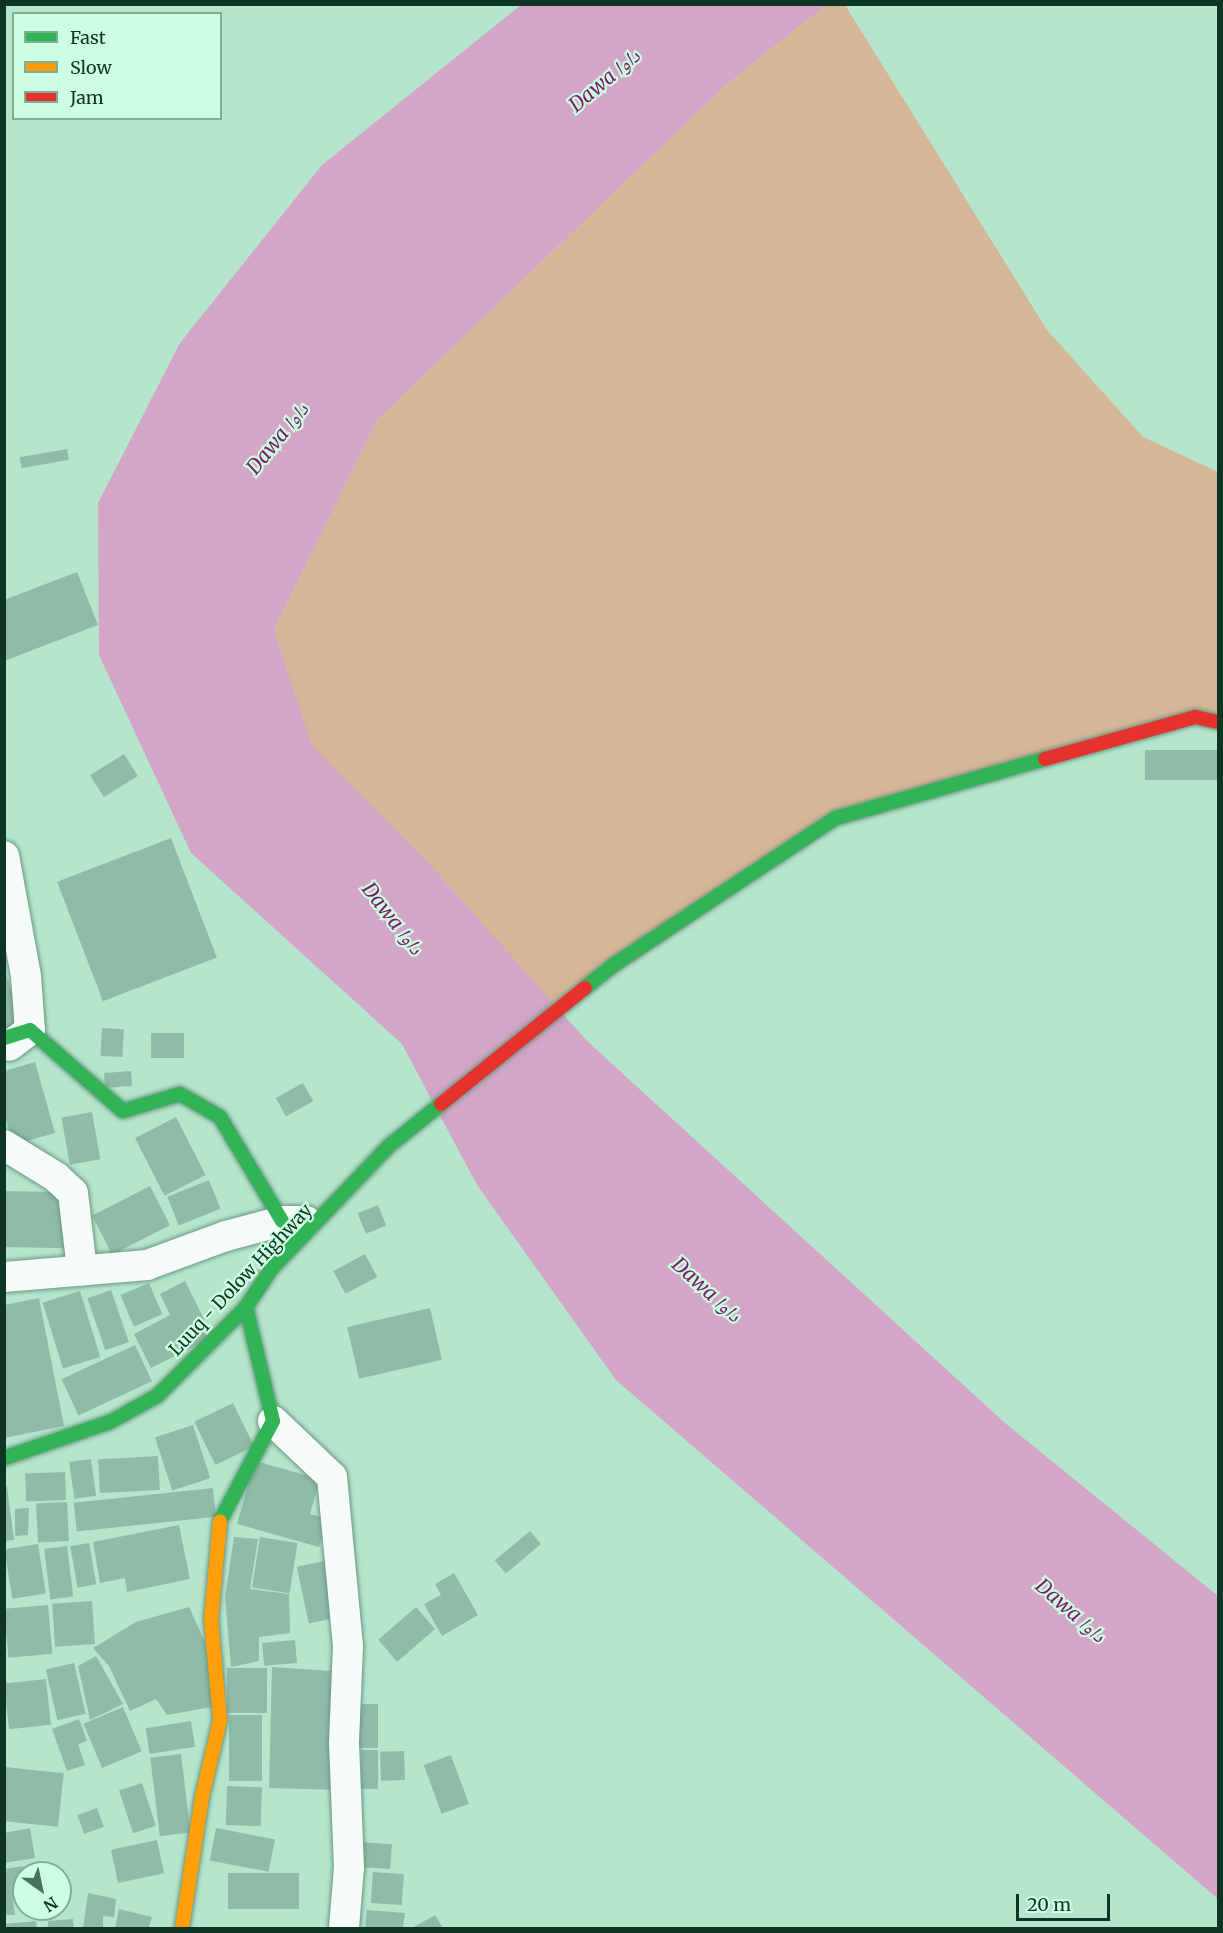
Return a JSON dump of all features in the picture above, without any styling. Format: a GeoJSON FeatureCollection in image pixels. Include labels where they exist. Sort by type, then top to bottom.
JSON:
{"type":"FeatureCollection","features":[{"type":"Feature","properties":{"kind":"main road","name":"Luuq - Dolow Highway"},"geometry":{"type":"LineString","coordinates":[[4,1458],[110,1422],[157,1396],[246,1306],[272,1268],[389,1146],[615,964],[836,818],[1195,717],[1218,722]]}},
{"type":"Feature","properties":{"kind":"main road"},"geometry":{"type":"LineString","coordinates":[[17,1034],[123,1111],[180,1094],[220,1118],[282,1221]]}},
{"type":"Feature","properties":{"kind":"main road"},"geometry":{"type":"LineString","coordinates":[[182,1929],[202,1797],[220,1720],[211,1620],[218,1526],[273,1421],[246,1306]]}},
{"type":"Feature","properties":{"kind":"street"},"geometry":{"type":"LineString","coordinates":[[4,856],[26,976],[17,1034],[4,1050]]}},
{"type":"Feature","properties":{"kind":"street"},"geometry":{"type":"LineString","coordinates":[[4,1145],[56,1178],[73,1193],[82,1270]]}},
{"type":"Feature","properties":{"kind":"street"},"geometry":{"type":"LineString","coordinates":[[4,1277],[147,1265],[282,1221],[319,1221]]}},
{"type":"Feature","properties":{"kind":"street"},"geometry":{"type":"LineString","coordinates":[[273,1421],[332,1477],[348,1646],[344,1743],[349,1867],[344,1929]]}},
{"type":"Feature","properties":{"kind":"shaded area"},"geometry":{"type":"Polygon","coordinates":[[[826,5],[845,5],[1047,330],[1143,437],[1218,472],[1218,731],[1193,724],[838,824],[559,1012],[426,860],[311,745],[274,630],[377,420],[727,84],[826,5]]]}},
{"type":"Feature","properties":{"kind":"water","name":"Dawa داوا"},"geometry":{"type":"Polygon","coordinates":[[[521,5],[826,5],[727,84],[377,420],[274,630],[312,745],[426,860],[587,1041],[1005,1423],[1218,1596],[1218,1899],[616,1380],[477,1185],[402,1044],[191,853],[99,655],[98,503],[180,343],[322,165],[521,5]]]}},
{"type":"Feature","properties":{"kind":"building"},"geometry":{"type":"Polygon","coordinates":[[[67,449],[69,460],[22,468],[20,457],[67,449]]]}},
{"type":"Feature","properties":{"kind":"building"},"geometry":{"type":"Polygon","coordinates":[[[77,572],[98,625],[4,661],[4,600],[77,572]]]}},
{"type":"Feature","properties":{"kind":"building"},"geometry":{"type":"Polygon","coordinates":[[[1145,750],[1218,750],[1218,780],[1145,780],[1145,750]]]}},
{"type":"Feature","properties":{"kind":"building"},"geometry":{"type":"Polygon","coordinates":[[[124,754],[138,776],[104,797],[90,775],[124,754]]]}},
{"type":"Feature","properties":{"kind":"building"},"geometry":{"type":"Polygon","coordinates":[[[171,838],[217,957],[103,1001],[57,882],[171,838]]]}},
{"type":"Feature","properties":{"kind":"building"},"geometry":{"type":"Polygon","coordinates":[[[4,968],[23,1027],[4,1033],[4,968]]]}},
{"type":"Feature","properties":{"kind":"building"},"geometry":{"type":"Polygon","coordinates":[[[102,1028],[124,1029],[123,1057],[101,1056],[102,1028]]]}},
{"type":"Feature","properties":{"kind":"building"},"geometry":{"type":"Polygon","coordinates":[[[151,1033],[184,1033],[184,1058],[151,1058],[151,1033]]]}},
{"type":"Feature","properties":{"kind":"building"},"geometry":{"type":"Polygon","coordinates":[[[35,1062],[55,1133],[13,1145],[4,1113],[4,1071],[35,1062]]]}},
{"type":"Feature","properties":{"kind":"building"},"geometry":{"type":"Polygon","coordinates":[[[131,1071],[132,1086],[105,1088],[104,1073],[131,1071]]]}},
{"type":"Feature","properties":{"kind":"building"},"geometry":{"type":"Polygon","coordinates":[[[303,1083],[313,1101],[286,1116],[276,1098],[303,1083]]]}},
{"type":"Feature","properties":{"kind":"building"},"geometry":{"type":"Polygon","coordinates":[[[92,1112],[100,1159],[70,1165],[61,1117],[92,1112]]]}},
{"type":"Feature","properties":{"kind":"building"},"geometry":{"type":"Polygon","coordinates":[[[176,1117],[206,1175],[165,1196],[135,1138],[176,1117]]]}},
{"type":"Feature","properties":{"kind":"building"},"geometry":{"type":"Polygon","coordinates":[[[209,1180],[221,1209],[179,1226],[167,1197],[209,1180]]]}},
{"type":"Feature","properties":{"kind":"building"},"geometry":{"type":"Polygon","coordinates":[[[150,1186],[170,1225],[112,1255],[92,1216],[150,1186]]]}},
{"type":"Feature","properties":{"kind":"building"},"geometry":{"type":"Polygon","coordinates":[[[4,1191],[70,1192],[69,1248],[4,1247],[4,1191]]]}},
{"type":"Feature","properties":{"kind":"building"},"geometry":{"type":"Polygon","coordinates":[[[378,1205],[386,1225],[366,1234],[358,1213],[378,1205]]]}},
{"type":"Feature","properties":{"kind":"building"},"geometry":{"type":"Polygon","coordinates":[[[365,1254],[377,1277],[345,1294],[333,1271],[365,1254]]]}},
{"type":"Feature","properties":{"kind":"building"},"geometry":{"type":"Polygon","coordinates":[[[185,1281],[213,1337],[151,1368],[134,1334],[170,1315],[160,1294],[185,1281]]]}},
{"type":"Feature","properties":{"kind":"building"},"geometry":{"type":"Polygon","coordinates":[[[149,1283],[162,1314],[134,1326],[120,1295],[149,1283]]]}},
{"type":"Feature","properties":{"kind":"building"},"geometry":{"type":"Polygon","coordinates":[[[111,1290],[129,1342],[105,1350],[87,1298],[111,1290]]]}},
{"type":"Feature","properties":{"kind":"building"},"geometry":{"type":"Polygon","coordinates":[[[80,1291],[100,1357],[63,1368],[43,1302],[80,1291]]]}},
{"type":"Feature","properties":{"kind":"building"},"geometry":{"type":"Polygon","coordinates":[[[39,1298],[64,1426],[4,1438],[4,1305],[39,1298]]]}},
{"type":"Feature","properties":{"kind":"building"},"geometry":{"type":"Polygon","coordinates":[[[430,1308],[442,1360],[359,1379],[347,1327],[430,1308]]]}},
{"type":"Feature","properties":{"kind":"building"},"geometry":{"type":"Polygon","coordinates":[[[135,1345],[152,1381],[78,1415],[62,1379],[135,1345]]]}},
{"type":"Feature","properties":{"kind":"building"},"geometry":{"type":"Polygon","coordinates":[[[233,1403],[254,1446],[215,1465],[194,1422],[233,1403]]]}},
{"type":"Feature","properties":{"kind":"building"},"geometry":{"type":"Polygon","coordinates":[[[193,1425],[210,1478],[172,1491],[155,1437],[193,1425]]]}},
{"type":"Feature","properties":{"kind":"building"},"geometry":{"type":"Polygon","coordinates":[[[158,1456],[160,1490],[100,1493],[98,1459],[158,1456]]]}},
{"type":"Feature","properties":{"kind":"building"},"geometry":{"type":"Polygon","coordinates":[[[91,1459],[96,1496],[74,1499],[69,1462],[91,1459]]]}},
{"type":"Feature","properties":{"kind":"building"},"geometry":{"type":"Polygon","coordinates":[[[255,1461],[320,1479],[310,1514],[328,1519],[319,1547],[237,1524],[255,1461]]]}},
{"type":"Feature","properties":{"kind":"building"},"geometry":{"type":"Polygon","coordinates":[[[65,1472],[66,1500],[26,1501],[25,1473],[65,1472]]]}},
{"type":"Feature","properties":{"kind":"building"},"geometry":{"type":"Polygon","coordinates":[[[7,1486],[14,1540],[4,1541],[4,1487],[7,1486]]]}},
{"type":"Feature","properties":{"kind":"building"},"geometry":{"type":"Polygon","coordinates":[[[213,1488],[216,1517],[77,1531],[74,1503],[213,1488]]]}},
{"type":"Feature","properties":{"kind":"building"},"geometry":{"type":"Polygon","coordinates":[[[67,1502],[69,1541],[38,1543],[36,1504],[67,1502]]]}},
{"type":"Feature","properties":{"kind":"building"},"geometry":{"type":"Polygon","coordinates":[[[29,1508],[28,1535],[15,1536],[15,1509],[29,1508]]]}},
{"type":"Feature","properties":{"kind":"building"},"geometry":{"type":"Polygon","coordinates":[[[179,1525],[190,1579],[127,1592],[125,1578],[100,1583],[93,1542],[179,1525]]]}},
{"type":"Feature","properties":{"kind":"building"},"geometry":{"type":"Polygon","coordinates":[[[530,1531],[541,1544],[506,1574],[495,1561],[530,1531]]]}},
{"type":"Feature","properties":{"kind":"building"},"geometry":{"type":"Polygon","coordinates":[[[234,1537],[258,1539],[250,1589],[289,1594],[290,1633],[259,1637],[259,1661],[231,1667],[225,1597],[234,1537]]]}},
{"type":"Feature","properties":{"kind":"building"},"geometry":{"type":"Polygon","coordinates":[[[260,1537],[298,1543],[290,1593],[252,1587],[260,1537]]]}},
{"type":"Feature","properties":{"kind":"building"},"geometry":{"type":"Polygon","coordinates":[[[89,1543],[96,1584],[78,1588],[70,1546],[89,1543]]]}},
{"type":"Feature","properties":{"kind":"building"},"geometry":{"type":"Polygon","coordinates":[[[38,1544],[46,1593],[12,1599],[4,1549],[38,1544]]]}},
{"type":"Feature","properties":{"kind":"building"},"geometry":{"type":"Polygon","coordinates":[[[67,1546],[73,1597],[50,1599],[44,1549],[67,1546]]]}},
{"type":"Feature","properties":{"kind":"building"},"geometry":{"type":"Polygon","coordinates":[[[329,1560],[341,1617],[309,1624],[297,1567],[329,1560]]]}},
{"type":"Feature","properties":{"kind":"building"},"geometry":{"type":"Polygon","coordinates":[[[454,1573],[478,1615],[442,1636],[424,1604],[441,1595],[435,1584],[454,1573]]]}},
{"type":"Feature","properties":{"kind":"building"},"geometry":{"type":"Polygon","coordinates":[[[92,1601],[95,1644],[55,1647],[52,1604],[92,1601]]]}},
{"type":"Feature","properties":{"kind":"building"},"geometry":{"type":"Polygon","coordinates":[[[48,1605],[52,1654],[8,1658],[4,1609],[48,1605]]]}},
{"type":"Feature","properties":{"kind":"building"},"geometry":{"type":"Polygon","coordinates":[[[189,1607],[206,1644],[212,1707],[167,1715],[156,1699],[130,1711],[109,1666],[93,1648],[136,1622],[189,1607]]]}},
{"type":"Feature","properties":{"kind":"building"},"geometry":{"type":"Polygon","coordinates":[[[416,1607],[435,1629],[397,1662],[378,1640],[416,1607]]]}},
{"type":"Feature","properties":{"kind":"building"},"geometry":{"type":"Polygon","coordinates":[[[295,1640],[297,1663],[264,1666],[262,1643],[295,1640]]]}},
{"type":"Feature","properties":{"kind":"building"},"geometry":{"type":"Polygon","coordinates":[[[96,1656],[123,1704],[90,1720],[78,1666],[96,1656]]]}},
{"type":"Feature","properties":{"kind":"building"},"geometry":{"type":"Polygon","coordinates":[[[74,1663],[86,1714],[57,1720],[46,1670],[74,1663]]]}},
{"type":"Feature","properties":{"kind":"building"},"geometry":{"type":"Polygon","coordinates":[[[272,1667],[331,1671],[337,1790],[269,1788],[272,1667]]]}},
{"type":"Feature","properties":{"kind":"building"},"geometry":{"type":"Polygon","coordinates":[[[227,1668],[267,1668],[267,1713],[227,1713],[227,1668]]]}},
{"type":"Feature","properties":{"kind":"building"},"geometry":{"type":"Polygon","coordinates":[[[46,1679],[51,1725],[9,1729],[4,1683],[46,1679]]]}},
{"type":"Feature","properties":{"kind":"building"},"geometry":{"type":"Polygon","coordinates":[[[355,1704],[378,1704],[378,1748],[355,1748],[355,1704]]]}},
{"type":"Feature","properties":{"kind":"building"},"geometry":{"type":"Polygon","coordinates":[[[123,1707],[142,1751],[102,1768],[83,1724],[123,1707]]]}},
{"type":"Feature","properties":{"kind":"building"},"geometry":{"type":"Polygon","coordinates":[[[229,1715],[262,1715],[262,1781],[229,1781],[229,1715]]]}},
{"type":"Feature","properties":{"kind":"building"},"geometry":{"type":"Polygon","coordinates":[[[79,1719],[87,1741],[78,1744],[85,1765],[67,1771],[52,1729],[79,1719]]]}},
{"type":"Feature","properties":{"kind":"building"},"geometry":{"type":"Polygon","coordinates":[[[191,1721],[195,1747],[150,1754],[146,1728],[191,1721]]]}},
{"type":"Feature","properties":{"kind":"building"},"geometry":{"type":"Polygon","coordinates":[[[361,1750],[378,1750],[378,1789],[361,1789],[361,1750]]]}},
{"type":"Feature","properties":{"kind":"building"},"geometry":{"type":"Polygon","coordinates":[[[404,1751],[405,1780],[381,1781],[380,1752],[404,1751]]]}},
{"type":"Feature","properties":{"kind":"building"},"geometry":{"type":"Polygon","coordinates":[[[181,1754],[191,1832],[160,1836],[150,1758],[181,1754]]]}},
{"type":"Feature","properties":{"kind":"building"},"geometry":{"type":"Polygon","coordinates":[[[451,1755],[469,1804],[442,1814],[424,1765],[451,1755]]]}},
{"type":"Feature","properties":{"kind":"building"},"geometry":{"type":"Polygon","coordinates":[[[5,1767],[64,1773],[58,1827],[4,1821],[5,1767]]]}},
{"type":"Feature","properties":{"kind":"building"},"geometry":{"type":"Polygon","coordinates":[[[142,1783],[156,1826],[133,1833],[119,1790],[142,1783]]]}},
{"type":"Feature","properties":{"kind":"building"},"geometry":{"type":"Polygon","coordinates":[[[227,1786],[262,1787],[261,1826],[226,1825],[227,1786]]]}},
{"type":"Feature","properties":{"kind":"building"},"geometry":{"type":"Polygon","coordinates":[[[97,1808],[104,1827],[84,1834],[77,1815],[97,1808]]]}},
{"type":"Feature","properties":{"kind":"building"},"geometry":{"type":"Polygon","coordinates":[[[30,1828],[35,1858],[4,1863],[4,1833],[30,1828]]]}},
{"type":"Feature","properties":{"kind":"building"},"geometry":{"type":"Polygon","coordinates":[[[216,1828],[275,1839],[269,1872],[210,1860],[216,1828]]]}},
{"type":"Feature","properties":{"kind":"building"},"geometry":{"type":"Polygon","coordinates":[[[157,1840],[164,1873],[118,1883],[111,1850],[157,1840]]]}},
{"type":"Feature","properties":{"kind":"building"},"geometry":{"type":"Polygon","coordinates":[[[361,1842],[392,1844],[390,1869],[359,1867],[361,1842]]]}},
{"type":"Feature","properties":{"kind":"building"},"geometry":{"type":"Polygon","coordinates":[[[12,1868],[12,1915],[4,1915],[4,1869],[12,1868]]]}},
{"type":"Feature","properties":{"kind":"building"},"geometry":{"type":"Polygon","coordinates":[[[373,1872],[404,1874],[402,1905],[371,1903],[373,1872]]]}},
{"type":"Feature","properties":{"kind":"building"},"geometry":{"type":"Polygon","coordinates":[[[228,1873],[299,1873],[299,1909],[228,1909],[228,1873]]]}},
{"type":"Feature","properties":{"kind":"building"},"geometry":{"type":"Polygon","coordinates":[[[88,1893],[116,1899],[114,1917],[103,1916],[103,1928],[83,1928],[88,1893]]]}},
{"type":"Feature","properties":{"kind":"building"},"geometry":{"type":"Polygon","coordinates":[[[119,1909],[152,1917],[149,1928],[115,1928],[119,1909]]]}},
{"type":"Feature","properties":{"kind":"building"},"geometry":{"type":"Polygon","coordinates":[[[367,1910],[405,1913],[403,1928],[365,1928],[367,1910]]]}},
{"type":"Feature","properties":{"kind":"building"},"geometry":{"type":"Polygon","coordinates":[[[435,1915],[443,1928],[412,1928],[435,1915]]]}},
{"type":"Feature","properties":{"kind":"building"},"geometry":{"type":"Polygon","coordinates":[[[72,1919],[74,1928],[48,1928],[48,1921],[72,1921],[72,1919]]]}},
{"type":"Feature","properties":{"kind":"building"},"geometry":{"type":"Polygon","coordinates":[[[36,1921],[37,1928],[4,1928],[4,1924],[36,1921]]]}},
{"type":"Feature","properties":{"kind":"traffic: fast"},"geometry":{"type":"LineString","coordinates":[[585,988],[615,964],[836,818],[1045,759]]}},
{"type":"Feature","properties":{"kind":"traffic: fast"},"geometry":{"type":"LineString","coordinates":[[4,1038],[30,1030],[123,1111],[180,1094],[220,1117],[282,1221]]}},
{"type":"Feature","properties":{"kind":"traffic: fast"},"geometry":{"type":"LineString","coordinates":[[4,1458],[110,1422],[157,1396],[246,1307],[272,1268],[389,1146],[441,1104]]}},
{"type":"Feature","properties":{"kind":"traffic: fast"},"geometry":{"type":"LineString","coordinates":[[220,1521],[273,1421],[246,1307]]}},
{"type":"Feature","properties":{"kind":"traffic: slow"},"geometry":{"type":"LineString","coordinates":[[182,1928],[202,1797],[220,1720],[211,1620],[220,1521]]}},
{"type":"Feature","properties":{"kind":"traffic: jam"},"geometry":{"type":"LineString","coordinates":[[1045,759],[1195,717],[1218,722]]}},
{"type":"Feature","properties":{"kind":"traffic: jam"},"geometry":{"type":"LineString","coordinates":[[441,1104],[585,988]]}}]}
